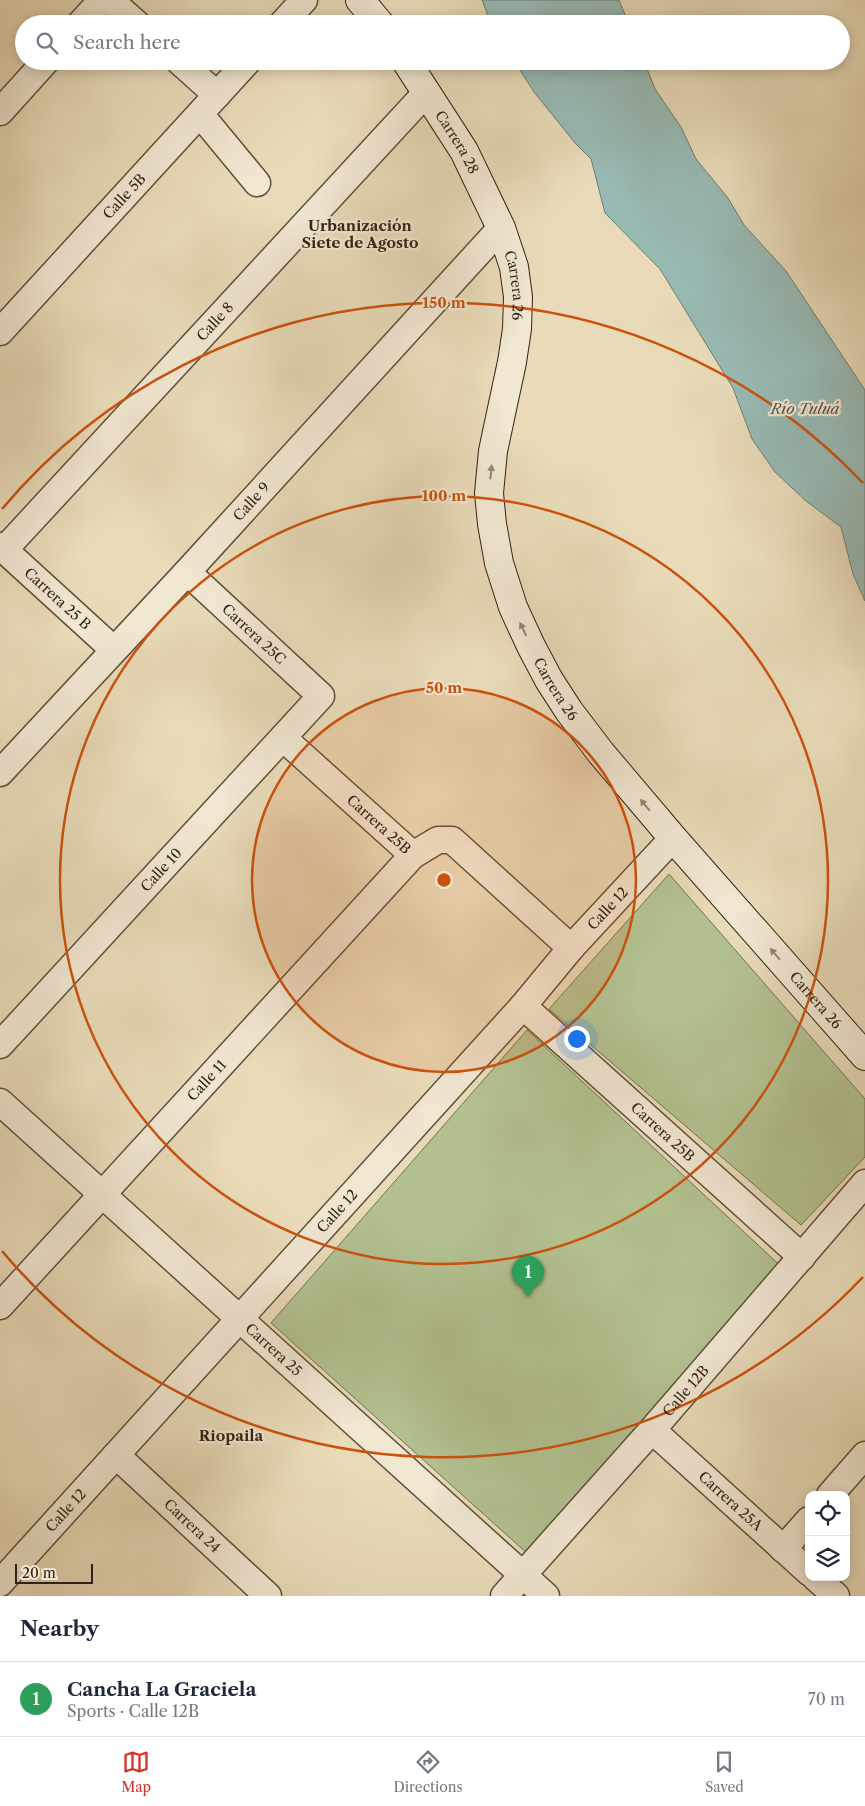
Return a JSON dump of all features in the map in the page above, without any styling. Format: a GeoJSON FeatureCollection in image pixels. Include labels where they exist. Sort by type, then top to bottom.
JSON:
{"type":"FeatureCollection","features":[{"type":"Feature","properties":{"kind":"street"},"geometry":{"type":"LineString","coordinates":[[290,15],[304,0]]}},
{"type":"Feature","properties":{"kind":"street"},"geometry":{"type":"LineString","coordinates":[[360,0],[372,15]]}},
{"type":"Feature","properties":{"kind":"street"},"geometry":{"type":"LineString","coordinates":[[92,7],[113,15]]}},
{"type":"Feature","properties":{"kind":"street"},"geometry":{"type":"LineString","coordinates":[[0,112],[38,70]]}},
{"type":"Feature","properties":{"kind":"street"},"geometry":{"type":"LineString","coordinates":[[185,70],[257,183]]}},
{"type":"Feature","properties":{"kind":"street","name":"Calle 5B"},"geometry":{"type":"LineString","coordinates":[[0,332],[240,70]]}},
{"type":"Feature","properties":{"kind":"street","name":"Carrera 28"},"geometry":{"type":"LineString","coordinates":[[412,70],[464,151],[501,228]]}},
{"type":"Feature","properties":{"kind":"street","name":"Calle 8"},"geometry":{"type":"LineString","coordinates":[[2,548],[426,93]]}},
{"type":"Feature","properties":{"kind":"street","name":"Calle 9"},"geometry":{"type":"LineString","coordinates":[[0,773],[187,572],[501,228]]}},
{"type":"Feature","properties":{"kind":"street","name":"Carrera 26"},"geometry":{"type":"LineString","coordinates":[[501,228],[514,268],[518,297],[517,329],[514,354],[493,451],[489,493],[499,563],[513,607],[530,646],[569,711],[601,753],[673,838],[865,1056]]}},
{"type":"Feature","properties":{"kind":"street","name":"Carrera 25 B"},"geometry":{"type":"LineString","coordinates":[[2,548],[114,650]]}},
{"type":"Feature","properties":{"kind":"street","name":"Carrera 25C"},"geometry":{"type":"LineString","coordinates":[[187,572],[322,696]]}},
{"type":"Feature","properties":{"kind":"street","name":"Calle 10"},"geometry":{"type":"LineString","coordinates":[[0,1045],[322,696]]}},
{"type":"Feature","properties":{"kind":"street","name":"Carrera 25B"},"geometry":{"type":"LineString","coordinates":[[284,738],[413,855],[438,840],[452,840],[571,948]]}},
{"type":"Feature","properties":{"kind":"street","name":"Calle 12"},"geometry":{"type":"LineString","coordinates":[[0,1583],[523,1006],[571,948],[673,838]]}},
{"type":"Feature","properties":{"kind":"street","name":"Calle 11"},"geometry":{"type":"LineString","coordinates":[[0,1306],[413,855]]}},
{"type":"Feature","properties":{"kind":"street","name":"Carrera 25B"},"geometry":{"type":"LineString","coordinates":[[523,1006],[802,1257]]}},
{"type":"Feature","properties":{"kind":"street","name":"Carrera 25"},"geometry":{"type":"LineString","coordinates":[[0,1102],[546,1596]]}},
{"type":"Feature","properties":{"kind":"street","name":"Calle 12B"},"geometry":{"type":"LineString","coordinates":[[504,1596],[652,1430],[865,1183]]}},
{"type":"Feature","properties":{"kind":"street","name":"Carrera 25A"},"geometry":{"type":"LineString","coordinates":[[652,1430],[805,1568]]}},
{"type":"Feature","properties":{"kind":"street","name":"Carrera 24"},"geometry":{"type":"LineString","coordinates":[[116,1455],[259,1593]]}},
{"type":"Feature","properties":{"kind":"street"},"geometry":{"type":"LineString","coordinates":[[834,1491],[865,1455]]}},
{"type":"Feature","properties":{"kind":"street"},"geometry":{"type":"LineString","coordinates":[[783,1549],[805,1524]]}},
{"type":"Feature","properties":{"kind":"street"},"geometry":{"type":"LineString","coordinates":[[819,1581],[836,1596]]}},
{"type":"Feature","properties":{"kind":"green space"},"geometry":{"type":"Polygon","coordinates":[[[669,874],[865,1099],[865,1157],[801,1225],[549,1009],[669,874]]]}},
{"type":"Feature","properties":{"kind":"green space"},"geometry":{"type":"Polygon","coordinates":[[[527,1030],[786,1271],[529,1555],[271,1323],[527,1030]]]}},
{"type":"Feature","properties":{"kind":"water"},"geometry":{"type":"Polygon","coordinates":[[[482,0],[619,0],[625,15],[488,15],[482,0]]]}},
{"type":"Feature","properties":{"kind":"water","name":"Río Tuluá"},"geometry":{"type":"Polygon","coordinates":[[[520,70],[648,70],[655,89],[681,127],[696,159],[728,198],[744,225],[786,271],[865,390],[865,601],[853,574],[841,527],[806,501],[775,472],[752,439],[733,388],[660,269],[605,213],[591,159],[575,143],[534,92],[520,70]]]}},
{"type":"Feature","properties":{"kind":"place","name":"Cancha La Graciela"},"geometry":{"type":"Point","coordinates":[528,1297]}},
{"type":"Feature","properties":{"kind":"district","name":"Urbanización Siete de Agosto"},"geometry":{"type":"Point","coordinates":[360,234]}},
{"type":"Feature","properties":{"kind":"district","name":"Riopaila"},"geometry":{"type":"Point","coordinates":[231,1435]}}]}
